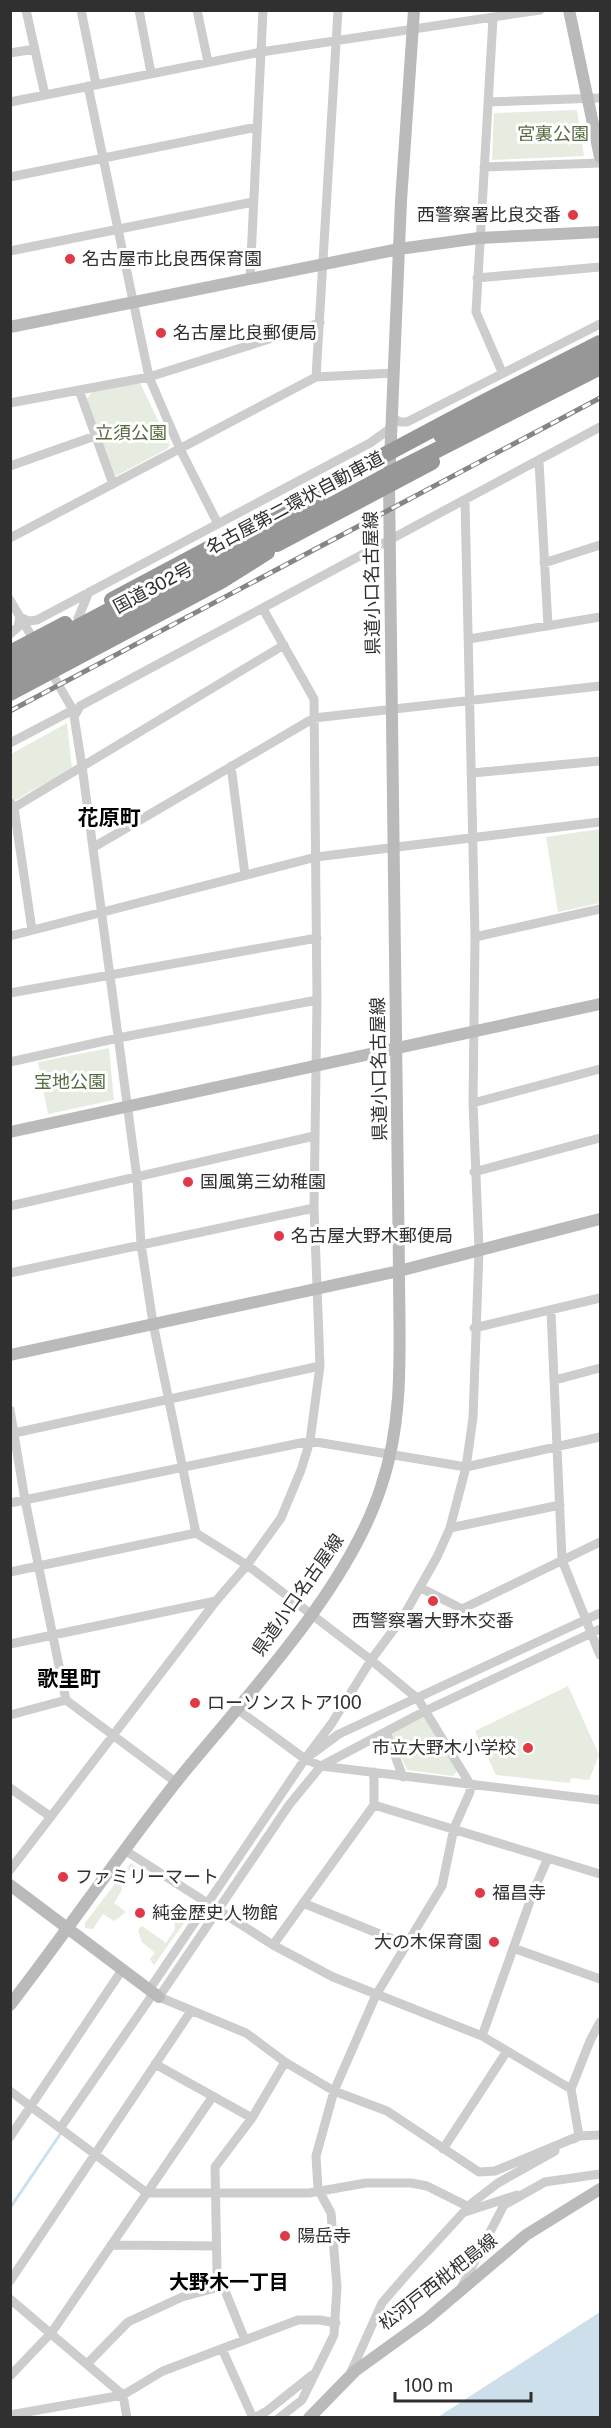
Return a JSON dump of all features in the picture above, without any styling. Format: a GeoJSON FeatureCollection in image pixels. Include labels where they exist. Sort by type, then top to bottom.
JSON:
{"type":"FeatureCollection","features":[{"type":"Feature","properties":{"kind":"highway","name":"国道302号"},"geometry":{"type":"LineString","coordinates":[[10,653],[447,421],[600,343]]}},
{"type":"Feature","properties":{"kind":"highway","name":"名古屋第二環状自動車道"},"geometry":{"type":"LineString","coordinates":[[10,663],[600,354]]}},
{"type":"Feature","properties":{"kind":"highway","name":"名古屋第二環状自動車道"},"geometry":{"type":"LineString","coordinates":[[10,678],[352,494],[600,367]]}},
{"type":"Feature","properties":{"kind":"highway","name":"国道302号"},"geometry":{"type":"LineString","coordinates":[[10,686],[600,374]]}},
{"type":"Feature","properties":{"kind":"highway"},"geometry":{"type":"LineString","coordinates":[[10,693],[221,581],[297,534],[352,494]]}},
{"type":"Feature","properties":{"kind":"main road","name":"県道小口名古屋線"},"geometry":{"type":"LineString","coordinates":[[10,2005],[177,1782],[311,1614],[364,1531],[382,1487],[390,1456],[399,1390],[399,1271],[389,484],[399,249],[414,10]]}},
{"type":"Feature","properties":{"kind":"main road"},"geometry":{"type":"LineString","coordinates":[[569,10],[594,98],[600,157]]}},
{"type":"Feature","properties":{"kind":"main road"},"geometry":{"type":"LineString","coordinates":[[10,327],[399,249],[479,238],[600,232]]}},
{"type":"Feature","properties":{"kind":"main road"},"geometry":{"type":"LineString","coordinates":[[10,1132],[397,1050],[600,1004]]}},
{"type":"Feature","properties":{"kind":"main road"},"geometry":{"type":"LineString","coordinates":[[10,1355],[399,1271],[600,1219]]}},
{"type":"Feature","properties":{"kind":"main road"},"geometry":{"type":"LineString","coordinates":[[10,1885],[154,1994]]}},
{"type":"Feature","properties":{"kind":"main road","name":"松河戸西枇杷島線"},"geometry":{"type":"LineString","coordinates":[[309,2418],[347,2378],[376,2353],[427,2319],[526,2235],[600,2189]]}},
{"type":"Feature","properties":{"kind":"street"},"geometry":{"type":"LineString","coordinates":[[26,10],[45,95]]}},
{"type":"Feature","properties":{"kind":"street"},"geometry":{"type":"LineString","coordinates":[[81,10],[104,158],[149,376],[180,449],[218,524]]}},
{"type":"Feature","properties":{"kind":"street"},"geometry":{"type":"LineString","coordinates":[[139,10],[151,73]]}},
{"type":"Feature","properties":{"kind":"street"},"geometry":{"type":"LineString","coordinates":[[196,10],[208,62]]}},
{"type":"Feature","properties":{"kind":"street"},"geometry":{"type":"LineString","coordinates":[[250,279],[263,10]]}},
{"type":"Feature","properties":{"kind":"street"},"geometry":{"type":"LineString","coordinates":[[316,377],[338,10]]}},
{"type":"Feature","properties":{"kind":"street"},"geometry":{"type":"LineString","coordinates":[[10,102],[261,52],[413,31],[540,10]]}},
{"type":"Feature","properties":{"kind":"street"},"geometry":{"type":"LineString","coordinates":[[493,18],[476,312],[502,372]]}},
{"type":"Feature","properties":{"kind":"street"},"geometry":{"type":"LineString","coordinates":[[10,53],[35,49]]}},
{"type":"Feature","properties":{"kind":"street"},"geometry":{"type":"LineString","coordinates":[[488,102],[594,98]]}},
{"type":"Feature","properties":{"kind":"street"},"geometry":{"type":"LineString","coordinates":[[10,177],[257,127]]}},
{"type":"Feature","properties":{"kind":"street"},"geometry":{"type":"LineString","coordinates":[[483,167],[600,163]]}},
{"type":"Feature","properties":{"kind":"street"},"geometry":{"type":"LineString","coordinates":[[10,251],[253,202]]}},
{"type":"Feature","properties":{"kind":"street"},"geometry":{"type":"LineString","coordinates":[[477,278],[600,267]]}},
{"type":"Feature","properties":{"kind":"street"},"geometry":{"type":"LineString","coordinates":[[10,403],[149,376],[320,323]]}},
{"type":"Feature","properties":{"kind":"street"},"geometry":{"type":"LineString","coordinates":[[20,617],[33,621],[370,443],[391,422],[407,422],[600,324]]}},
{"type":"Feature","properties":{"kind":"street"},"geometry":{"type":"LineString","coordinates":[[537,354],[569,358]]}},
{"type":"Feature","properties":{"kind":"street"},"geometry":{"type":"LineString","coordinates":[[10,538],[316,377],[393,373]]}},
{"type":"Feature","properties":{"kind":"street"},"geometry":{"type":"LineString","coordinates":[[80,390],[113,484]]}},
{"type":"Feature","properties":{"kind":"street"},"geometry":{"type":"LineString","coordinates":[[447,421],[459,395]]}},
{"type":"Feature","properties":{"kind":"street"},"geometry":{"type":"LineString","coordinates":[[10,743],[73,714],[80,706],[600,428]]}},
{"type":"Feature","properties":{"kind":"street"},"geometry":{"type":"LineString","coordinates":[[10,466],[95,436]]}},
{"type":"Feature","properties":{"kind":"street"},"geometry":{"type":"LineString","coordinates":[[539,461],[548,626]]}},
{"type":"Feature","properties":{"kind":"street"},"geometry":{"type":"LineString","coordinates":[[154,1994],[206,1904],[332,1723],[371,1660],[421,1588],[450,1528],[466,1467],[476,1380],[474,1328],[479,1250],[474,1172],[471,1032],[475,937],[465,501]]}},
{"type":"Feature","properties":{"kind":"street"},"geometry":{"type":"LineString","coordinates":[[544,563],[600,545]]}},
{"type":"Feature","properties":{"kind":"street"},"geometry":{"type":"LineString","coordinates":[[78,618],[89,592]]}},
{"type":"Feature","properties":{"kind":"street"},"geometry":{"type":"LineString","coordinates":[[10,600],[73,714],[94,847],[137,1178],[141,1244],[153,1323],[196,1533]]}},
{"type":"Feature","properties":{"kind":"street"},"geometry":{"type":"LineString","coordinates":[[10,1870],[281,1518],[310,1441],[320,1366],[314,1208],[317,938],[314,699],[263,609]]}},
{"type":"Feature","properties":{"kind":"street"},"geometry":{"type":"LineString","coordinates":[[10,634],[18,627],[20,617]]}},
{"type":"Feature","properties":{"kind":"street"},"geometry":{"type":"LineString","coordinates":[[469,639],[600,617]]}},
{"type":"Feature","properties":{"kind":"street"},"geometry":{"type":"LineString","coordinates":[[32,930],[12,807],[284,645]]}},
{"type":"Feature","properties":{"kind":"street"},"geometry":{"type":"LineString","coordinates":[[94,847],[314,718],[600,686]]}},
{"type":"Feature","properties":{"kind":"street"},"geometry":{"type":"LineString","coordinates":[[472,773],[600,761]]}},
{"type":"Feature","properties":{"kind":"street"},"geometry":{"type":"LineString","coordinates":[[231,766],[245,875]]}},
{"type":"Feature","properties":{"kind":"street"},"geometry":{"type":"LineString","coordinates":[[10,936],[316,857],[600,822]]}},
{"type":"Feature","properties":{"kind":"street"},"geometry":{"type":"LineString","coordinates":[[475,937],[600,909]]}},
{"type":"Feature","properties":{"kind":"street"},"geometry":{"type":"LineString","coordinates":[[10,993],[317,938]]}},
{"type":"Feature","properties":{"kind":"street"},"geometry":{"type":"LineString","coordinates":[[10,1062],[118,1038],[317,1000]]}},
{"type":"Feature","properties":{"kind":"street"},"geometry":{"type":"LineString","coordinates":[[473,1103],[600,1069]]}},
{"type":"Feature","properties":{"kind":"street"},"geometry":{"type":"LineString","coordinates":[[10,1206],[314,1136]]}},
{"type":"Feature","properties":{"kind":"street"},"geometry":{"type":"LineString","coordinates":[[474,1172],[600,1138]]}},
{"type":"Feature","properties":{"kind":"street"},"geometry":{"type":"LineString","coordinates":[[10,1273],[314,1208]]}},
{"type":"Feature","properties":{"kind":"street"},"geometry":{"type":"LineString","coordinates":[[474,1328],[600,1298]]}},
{"type":"Feature","properties":{"kind":"street"},"geometry":{"type":"LineString","coordinates":[[551,1311],[559,1448],[562,1560],[600,1655]]}},
{"type":"Feature","properties":{"kind":"street"},"geometry":{"type":"LineString","coordinates":[[13,1433],[169,1397],[320,1366]]}},
{"type":"Feature","properties":{"kind":"street"},"geometry":{"type":"LineString","coordinates":[[555,1380],[600,1368]]}},
{"type":"Feature","properties":{"kind":"street"},"geometry":{"type":"LineString","coordinates":[[10,1410],[25,1500],[55,1635],[66,1700],[177,1782]]}},
{"type":"Feature","properties":{"kind":"street"},"geometry":{"type":"LineString","coordinates":[[10,1503],[310,1441],[466,1467],[600,1437]]}},
{"type":"Feature","properties":{"kind":"street"},"geometry":{"type":"LineString","coordinates":[[450,1528],[560,1505]]}},
{"type":"Feature","properties":{"kind":"street"},"geometry":{"type":"LineString","coordinates":[[10,1572],[196,1533],[247,1565],[418,1699],[470,1784],[470,1791],[454,1828],[442,1886],[376,1995],[334,2091],[316,2156],[320,2192],[331,2214],[332,2256],[337,2287],[334,2335],[302,2400],[279,2418]]}},
{"type":"Feature","properties":{"kind":"street"},"geometry":{"type":"LineString","coordinates":[[421,1588],[462,1610],[600,1542]]}},
{"type":"Feature","properties":{"kind":"street"},"geometry":{"type":"LineString","coordinates":[[10,1644],[216,1601]]}},
{"type":"Feature","properties":{"kind":"street"},"geometry":{"type":"LineString","coordinates":[[305,1759],[339,1734],[600,1613]]}},
{"type":"Feature","properties":{"kind":"street"},"geometry":{"type":"LineString","coordinates":[[61,2127],[154,1994],[217,1912],[289,1805],[321,1766],[425,1710],[600,1629]]}},
{"type":"Feature","properties":{"kind":"street"},"geometry":{"type":"LineString","coordinates":[[10,1714],[66,1700]]}},
{"type":"Feature","properties":{"kind":"street"},"geometry":{"type":"LineString","coordinates":[[237,1709],[305,1759],[321,1766],[600,1800]]}},
{"type":"Feature","properties":{"kind":"street"},"geometry":{"type":"LineString","coordinates":[[386,1732],[403,1777]]}},
{"type":"Feature","properties":{"kind":"street"},"geometry":{"type":"LineString","coordinates":[[273,1945],[374,1805],[374,1773]]}},
{"type":"Feature","properties":{"kind":"street"},"geometry":{"type":"LineString","coordinates":[[10,1788],[51,1817]]}},
{"type":"Feature","properties":{"kind":"street"},"geometry":{"type":"LineString","coordinates":[[374,1805],[600,1874]]}},
{"type":"Feature","properties":{"kind":"street"},"geometry":{"type":"LineString","coordinates":[[126,1851],[217,1912],[273,1945],[333,1977],[482,2036],[571,2089]]}},
{"type":"Feature","properties":{"kind":"street"},"geometry":{"type":"LineString","coordinates":[[482,2036],[548,1858]]}},
{"type":"Feature","properties":{"kind":"street"},"geometry":{"type":"LineString","coordinates":[[303,1903],[407,1944]]}},
{"type":"Feature","properties":{"kind":"street"},"geometry":{"type":"LineString","coordinates":[[513,1948],[600,1978]]}},
{"type":"Feature","properties":{"kind":"street"},"geometry":{"type":"LineString","coordinates":[[10,2137],[122,1970]]}},
{"type":"Feature","properties":{"kind":"street"},"geometry":{"type":"LineString","coordinates":[[154,1994],[246,2033],[285,2062],[334,2091],[387,2111],[479,2172],[495,2171],[579,2136],[600,2135]]}},
{"type":"Feature","properties":{"kind":"street"},"geometry":{"type":"LineString","coordinates":[[10,2281],[191,2011]]}},
{"type":"Feature","properties":{"kind":"street"},"geometry":{"type":"LineString","coordinates":[[579,2136],[571,2089],[600,2022]]}},
{"type":"Feature","properties":{"kind":"street"},"geometry":{"type":"LineString","coordinates":[[442,2149],[507,2051]]}},
{"type":"Feature","properties":{"kind":"street"},"geometry":{"type":"LineString","coordinates":[[245,2340],[217,2271],[215,2167],[252,2118],[285,2062]]}},
{"type":"Feature","properties":{"kind":"street"},"geometry":{"type":"LineString","coordinates":[[155,2064],[252,2118]]}},
{"type":"Feature","properties":{"kind":"street"},"geometry":{"type":"LineString","coordinates":[[10,2091],[95,2152],[147,2193],[320,2192],[366,2183],[411,2183],[427,2186],[467,2209],[519,2195]]}},
{"type":"Feature","properties":{"kind":"street"},"geometry":{"type":"LineString","coordinates":[[10,2376],[52,2332],[213,2096]]}},
{"type":"Feature","properties":{"kind":"street"},"geometry":{"type":"LineString","coordinates":[[347,2378],[382,2303],[467,2209],[498,2183],[579,2136]]}},
{"type":"Feature","properties":{"kind":"street"},"geometry":{"type":"LineString","coordinates":[[459,2291],[504,2205],[545,2182],[600,2174]]}},
{"type":"Feature","properties":{"kind":"street"},"geometry":{"type":"LineString","coordinates":[[111,2246],[216,2246]]}},
{"type":"Feature","properties":{"kind":"street"},"geometry":{"type":"LineString","coordinates":[[87,2364],[128,2322],[182,2297],[223,2286]]}},
{"type":"Feature","properties":{"kind":"street"},"geometry":{"type":"LineString","coordinates":[[10,2299],[52,2332],[123,2396],[127,2418]]}},
{"type":"Feature","properties":{"kind":"street"},"geometry":{"type":"LineString","coordinates":[[10,2415],[123,2396],[163,2371],[298,2320],[336,2323]]}},
{"type":"Feature","properties":{"kind":"street"},"geometry":{"type":"LineString","coordinates":[[222,2349],[254,2418],[267,2411],[316,2371]]}},
{"type":"Feature","properties":{"kind":"street"},"geometry":{"type":"LineString","coordinates":[[62,2406],[64,2418]]}},
{"type":"Feature","properties":{"kind":"green space","name":"宮裏公園"},"geometry":{"type":"Polygon","coordinates":[[[577,110],[584,156],[492,160],[494,113],[577,110]]]}},
{"type":"Feature","properties":{"kind":"green space","name":"立須公園"},"geometry":{"type":"Polygon","coordinates":[[[140,383],[170,445],[167,449],[116,476],[112,474],[87,399],[92,392],[140,383]]]}},
{"type":"Feature","properties":{"kind":"green space"},"geometry":{"type":"Polygon","coordinates":[[[67,723],[72,768],[14,801],[11,794],[11,754],[67,723]]]}},
{"type":"Feature","properties":{"kind":"green space"},"geometry":{"type":"Polygon","coordinates":[[[600,829],[600,903],[558,912],[546,837],[600,829]]]}},
{"type":"Feature","properties":{"kind":"green space","name":"宝地公園"},"geometry":{"type":"Polygon","coordinates":[[[109,1048],[114,1100],[48,1114],[38,1062],[109,1048]]]}},
{"type":"Feature","properties":{"kind":"green space"},"geometry":{"type":"Polygon","coordinates":[[[568,1686],[599,1755],[589,1780],[571,1778],[570,1783],[496,1775],[475,1731],[568,1686]]]}},
{"type":"Feature","properties":{"kind":"green space"},"geometry":{"type":"Polygon","coordinates":[[[425,1714],[458,1770],[453,1776],[407,1770],[390,1733],[425,1714]]]}},
{"type":"Feature","properties":{"kind":"green space"},"geometry":{"type":"Polygon","coordinates":[[[131,1863],[142,1871],[139,1875],[130,1870],[121,1882],[122,1890],[114,1903],[126,1912],[114,1921],[103,1914],[93,1929],[85,1928],[85,1923],[131,1863]]]}},
{"type":"Feature","properties":{"kind":"green space"},"geometry":{"type":"Polygon","coordinates":[[[174,1920],[184,1923],[154,1965],[150,1959],[155,1953],[142,1942],[138,1930],[142,1926],[166,1943],[175,1929],[174,1920]]]}},
{"type":"Feature","properties":{"kind":"water"},"geometry":{"type":"Polygon","coordinates":[[[600,2312],[600,2417],[438,2417],[600,2312]]]}},
{"type":"Feature","properties":{"kind":"waterway"},"geometry":{"type":"LineString","coordinates":[[10,2208],[61,2133]]}},
{"type":"Feature","properties":{"kind":"railway"},"geometry":{"type":"LineString","coordinates":[[10,711],[600,398]]}},
{"type":"Feature","properties":{"kind":"place","name":"西警察署比良交番"},"geometry":{"type":"Point","coordinates":[573,215]}},
{"type":"Feature","properties":{"kind":"place","name":"名古屋市比良西保育園"},"geometry":{"type":"Point","coordinates":[70,259]}},
{"type":"Feature","properties":{"kind":"place","name":"名古屋比良郵便局"},"geometry":{"type":"Point","coordinates":[161,333]}},
{"type":"Feature","properties":{"kind":"place","name":"国風第三幼稚園"},"geometry":{"type":"Point","coordinates":[188,1182]}},
{"type":"Feature","properties":{"kind":"place","name":"名古屋大野木郵便局"},"geometry":{"type":"Point","coordinates":[279,1236]}},
{"type":"Feature","properties":{"kind":"place","name":"西警察署大野木交番"},"geometry":{"type":"Point","coordinates":[433,1601]}},
{"type":"Feature","properties":{"kind":"place","name":"ローソンストア100"},"geometry":{"type":"Point","coordinates":[195,1703]}},
{"type":"Feature","properties":{"kind":"place","name":"市立大野木小学校"},"geometry":{"type":"Point","coordinates":[528,1748]}},
{"type":"Feature","properties":{"kind":"place","name":"ファミリーマート"},"geometry":{"type":"Point","coordinates":[63,1877]}},
{"type":"Feature","properties":{"kind":"place","name":"福昌寺"},"geometry":{"type":"Point","coordinates":[480,1893]}},
{"type":"Feature","properties":{"kind":"place","name":"純金歴史人物館"},"geometry":{"type":"Point","coordinates":[140,1913]}},
{"type":"Feature","properties":{"kind":"place","name":"大の木保育園"},"geometry":{"type":"Point","coordinates":[494,1942]}},
{"type":"Feature","properties":{"kind":"place","name":"陽岳寺"},"geometry":{"type":"Point","coordinates":[285,2236]}},
{"type":"Feature","properties":{"kind":"district","name":"花原町"},"geometry":{"type":"Point","coordinates":[109,818]}},
{"type":"Feature","properties":{"kind":"district","name":"歌里町"},"geometry":{"type":"Point","coordinates":[69,1679]}},
{"type":"Feature","properties":{"kind":"district","name":"大野木一丁目"},"geometry":{"type":"Point","coordinates":[229,2282]}}]}
